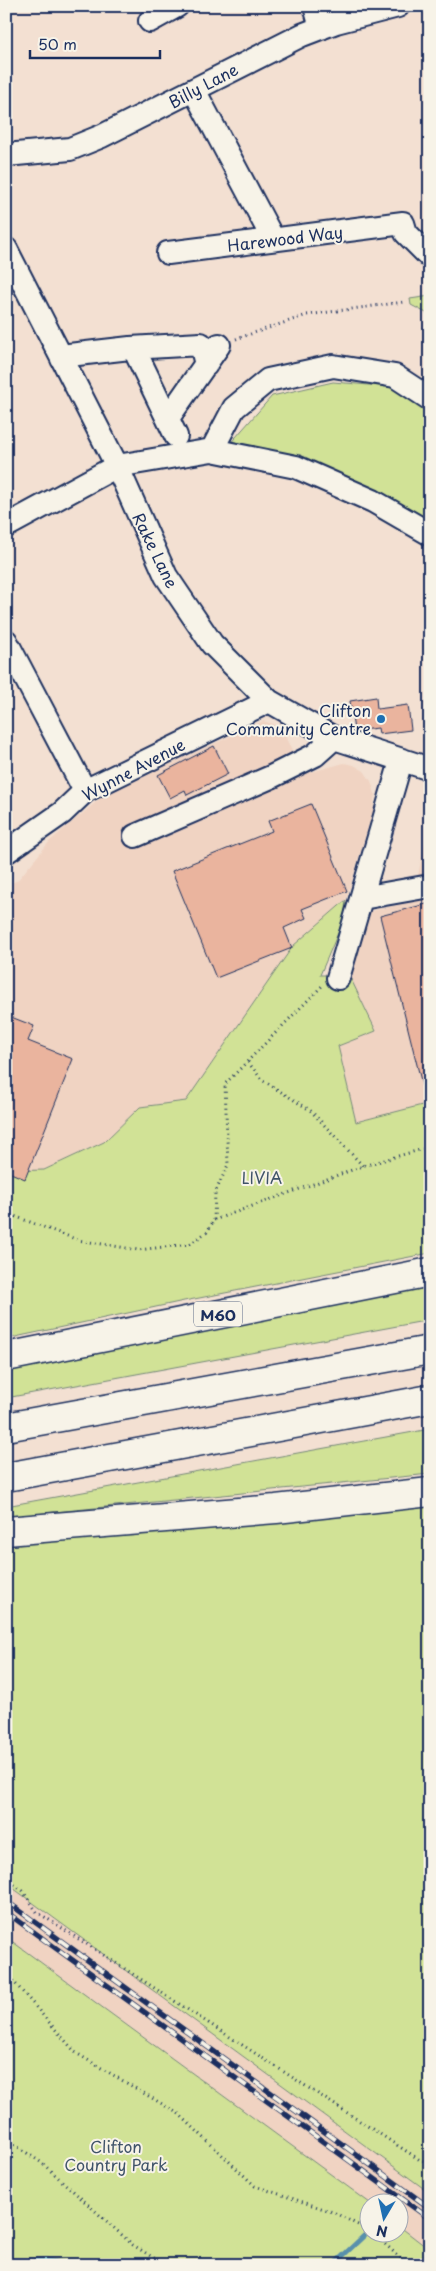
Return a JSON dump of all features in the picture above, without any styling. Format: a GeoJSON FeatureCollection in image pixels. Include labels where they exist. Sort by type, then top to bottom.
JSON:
{"type":"FeatureCollection","features":[{"type":"Feature","properties":{"kind":"highway","name":"M60"},"geometry":{"type":"LineString","coordinates":[[6,1357],[430,1272]]}},
{"type":"Feature","properties":{"kind":"highway"},"geometry":{"type":"LineString","coordinates":[[6,1427],[430,1350]]}},
{"type":"Feature","properties":{"kind":"highway"},"geometry":{"type":"LineString","coordinates":[[6,1477],[430,1400]]}},
{"type":"Feature","properties":{"kind":"highway"},"geometry":{"type":"LineString","coordinates":[[6,1531],[228,1513],[430,1492]]}},
{"type":"Feature","properties":{"kind":"street"},"geometry":{"type":"LineString","coordinates":[[150,21],[177,6]]}},
{"type":"Feature","properties":{"kind":"street"},"geometry":{"type":"LineString","coordinates":[[315,6],[321,28]]}},
{"type":"Feature","properties":{"kind":"street","name":"Billy Lane"},"geometry":{"type":"LineString","coordinates":[[6,155],[70,149],[102,136],[194,90],[268,50],[336,22],[398,6]]}},
{"type":"Feature","properties":{"kind":"street"},"geometry":{"type":"LineString","coordinates":[[194,90],[273,239]]}},
{"type":"Feature","properties":{"kind":"street","name":"Harewood Way"},"geometry":{"type":"LineString","coordinates":[[168,253],[403,223],[406,234],[430,257]]}},
{"type":"Feature","properties":{"kind":"street","name":"Rake Lane"},"geometry":{"type":"LineString","coordinates":[[6,249],[117,466],[166,576],[212,644],[269,701],[334,738],[401,761],[430,768]]}},
{"type":"Feature","properties":{"kind":"street"},"geometry":{"type":"LineString","coordinates":[[62,359],[69,355],[136,348],[209,351],[172,427],[136,353],[136,348]]}},
{"type":"Feature","properties":{"kind":"street"},"geometry":{"type":"LineString","coordinates":[[212,450],[234,408],[268,380],[333,366],[395,376],[430,399]]}},
{"type":"Feature","properties":{"kind":"street"},"geometry":{"type":"LineString","coordinates":[[6,526],[117,466],[212,450],[296,467],[373,501],[430,534]]}},
{"type":"Feature","properties":{"kind":"street"},"geometry":{"type":"LineString","coordinates":[[6,641],[85,791]]}},
{"type":"Feature","properties":{"kind":"street","name":"Wynne Avenue"},"geometry":{"type":"LineString","coordinates":[[6,852],[62,813],[85,791],[269,701]]}},
{"type":"Feature","properties":{"kind":"street"},"geometry":{"type":"LineString","coordinates":[[135,836],[271,777],[316,755],[334,738]]}},
{"type":"Feature","properties":{"kind":"street"},"geometry":{"type":"LineString","coordinates":[[339,975],[401,761]]}},
{"type":"Feature","properties":{"kind":"street"},"geometry":{"type":"LineString","coordinates":[[362,898],[430,886]]}},
{"type":"Feature","properties":{"kind":"path"},"geometry":{"type":"LineString","coordinates":[[209,351],[307,316],[404,302]]}},
{"type":"Feature","properties":{"kind":"path"},"geometry":{"type":"LineString","coordinates":[[6,1213],[78,1240],[138,1250],[190,1244],[207,1232],[214,1220],[216,1193],[228,1165],[225,1084],[325,983],[328,974],[339,975]]}},
{"type":"Feature","properties":{"kind":"path"},"geometry":{"type":"LineString","coordinates":[[248,1062],[262,1080],[310,1110],[362,1166]]}},
{"type":"Feature","properties":{"kind":"path"},"geometry":{"type":"LineString","coordinates":[[214,1220],[362,1166],[430,1147]]}},
{"type":"Feature","properties":{"kind":"path"},"geometry":{"type":"LineString","coordinates":[[6,1880],[23,1891],[37,1912],[420,2160],[430,2162]]}},
{"type":"Feature","properties":{"kind":"path"},"geometry":{"type":"LineString","coordinates":[[6,1973],[76,2053],[179,2114],[255,2186],[333,2212],[358,2225]]}},
{"type":"Feature","properties":{"kind":"path"},"geometry":{"type":"LineString","coordinates":[[6,2139],[42,2163],[133,2245],[165,2265]]}},
{"type":"Feature","properties":{"kind":"path"},"geometry":{"type":"LineString","coordinates":[[385,2244],[408,2265]]}},
{"type":"Feature","properties":{"kind":"shaded area"},"geometry":{"type":"Polygon","coordinates":[[[263,721],[273,724],[283,732],[304,774],[344,763],[354,765],[364,771],[371,781],[375,794],[373,811],[346,900],[293,946],[186,1101],[140,1107],[104,1142],[44,1170],[6,1171],[6,884],[17,881],[50,841],[103,796],[263,721]]]}},
{"type":"Feature","properties":{"kind":"shaded area"},"geometry":{"type":"Polygon","coordinates":[[[430,818],[430,1103],[356,1122],[338,1046],[376,1031],[349,975],[371,911],[420,900],[417,880],[430,818]]]}},
{"type":"Feature","properties":{"kind":"shaded area"},"geometry":{"type":"Polygon","coordinates":[[[6,1883],[430,2193],[430,2250],[408,2233],[408,2194],[358,2194],[6,1937],[6,1883]]]}},
{"type":"Feature","properties":{"kind":"green space"},"geometry":{"type":"Polygon","coordinates":[[[430,296],[430,315],[411,305],[410,299],[430,296]]]}},
{"type":"Feature","properties":{"kind":"green space"},"geometry":{"type":"Polygon","coordinates":[[[333,382],[393,387],[430,412],[430,521],[379,494],[228,446],[272,396],[333,382]]]}},
{"type":"Feature","properties":{"kind":"green space","name":"LIVIA"},"geometry":{"type":"Polygon","coordinates":[[[346,900],[344,919],[320,975],[349,975],[376,1031],[338,1046],[356,1122],[430,1103],[430,1253],[184,1301],[6,1339],[6,1171],[44,1170],[104,1142],[140,1107],[186,1101],[293,946],[346,900]]]}},
{"type":"Feature","properties":{"kind":"green space"},"geometry":{"type":"Polygon","coordinates":[[[430,1285],[430,1320],[6,1398],[6,1370],[430,1285]]]}},
{"type":"Feature","properties":{"kind":"green space"},"geometry":{"type":"Polygon","coordinates":[[[430,1429],[430,1474],[6,1517],[6,1506],[430,1429]]]}},
{"type":"Feature","properties":{"kind":"green space"},"geometry":{"type":"Polygon","coordinates":[[[430,1505],[430,2193],[6,1883],[6,1546],[430,1505]]]}},
{"type":"Feature","properties":{"kind":"green space","name":"Clifton Country Park"},"geometry":{"type":"Polygon","coordinates":[[[6,1937],[358,2194],[358,2244],[408,2244],[408,2233],[430,2250],[430,2265],[6,2265],[6,1937]]]}},
{"type":"Feature","properties":{"kind":"water"},"geometry":{"type":"Polygon","coordinates":[[[46,2258],[71,2265],[6,2265],[6,2260],[46,2258]]]}},
{"type":"Feature","properties":{"kind":"building","name":"Clifton Community Centre"},"geometry":{"type":"Polygon","coordinates":[[[376,697],[377,709],[408,705],[411,730],[379,734],[378,728],[354,731],[350,701],[376,697]]]}},
{"type":"Feature","properties":{"kind":"building"},"geometry":{"type":"Polygon","coordinates":[[[214,746],[228,774],[187,795],[185,790],[170,798],[158,775],[214,746]]]}},
{"type":"Feature","properties":{"kind":"building"},"geometry":{"type":"Polygon","coordinates":[[[311,804],[347,891],[302,909],[306,918],[284,928],[292,948],[216,978],[172,871],[272,831],[268,821],[311,804]]]}},
{"type":"Feature","properties":{"kind":"building"},"geometry":{"type":"Polygon","coordinates":[[[430,903],[430,1096],[425,1097],[380,916],[430,903]]]}},
{"type":"Feature","properties":{"kind":"building"},"geometry":{"type":"Polygon","coordinates":[[[6,1015],[34,1026],[28,1041],[73,1059],[25,1179],[6,1171],[6,1015]]]}},
{"type":"Feature","properties":{"kind":"waterway"},"geometry":{"type":"LineString","coordinates":[[333,2265],[358,2241]]}},
{"type":"Feature","properties":{"kind":"railway"},"geometry":{"type":"LineString","coordinates":[[6,1901],[430,2208]]}},
{"type":"Feature","properties":{"kind":"railway"},"geometry":{"type":"LineString","coordinates":[[6,1912],[430,2219]]}},
{"type":"Feature","properties":{"kind":"place","name":"Clifton Community Centre"},"geometry":{"type":"Point","coordinates":[381,719]}}]}
